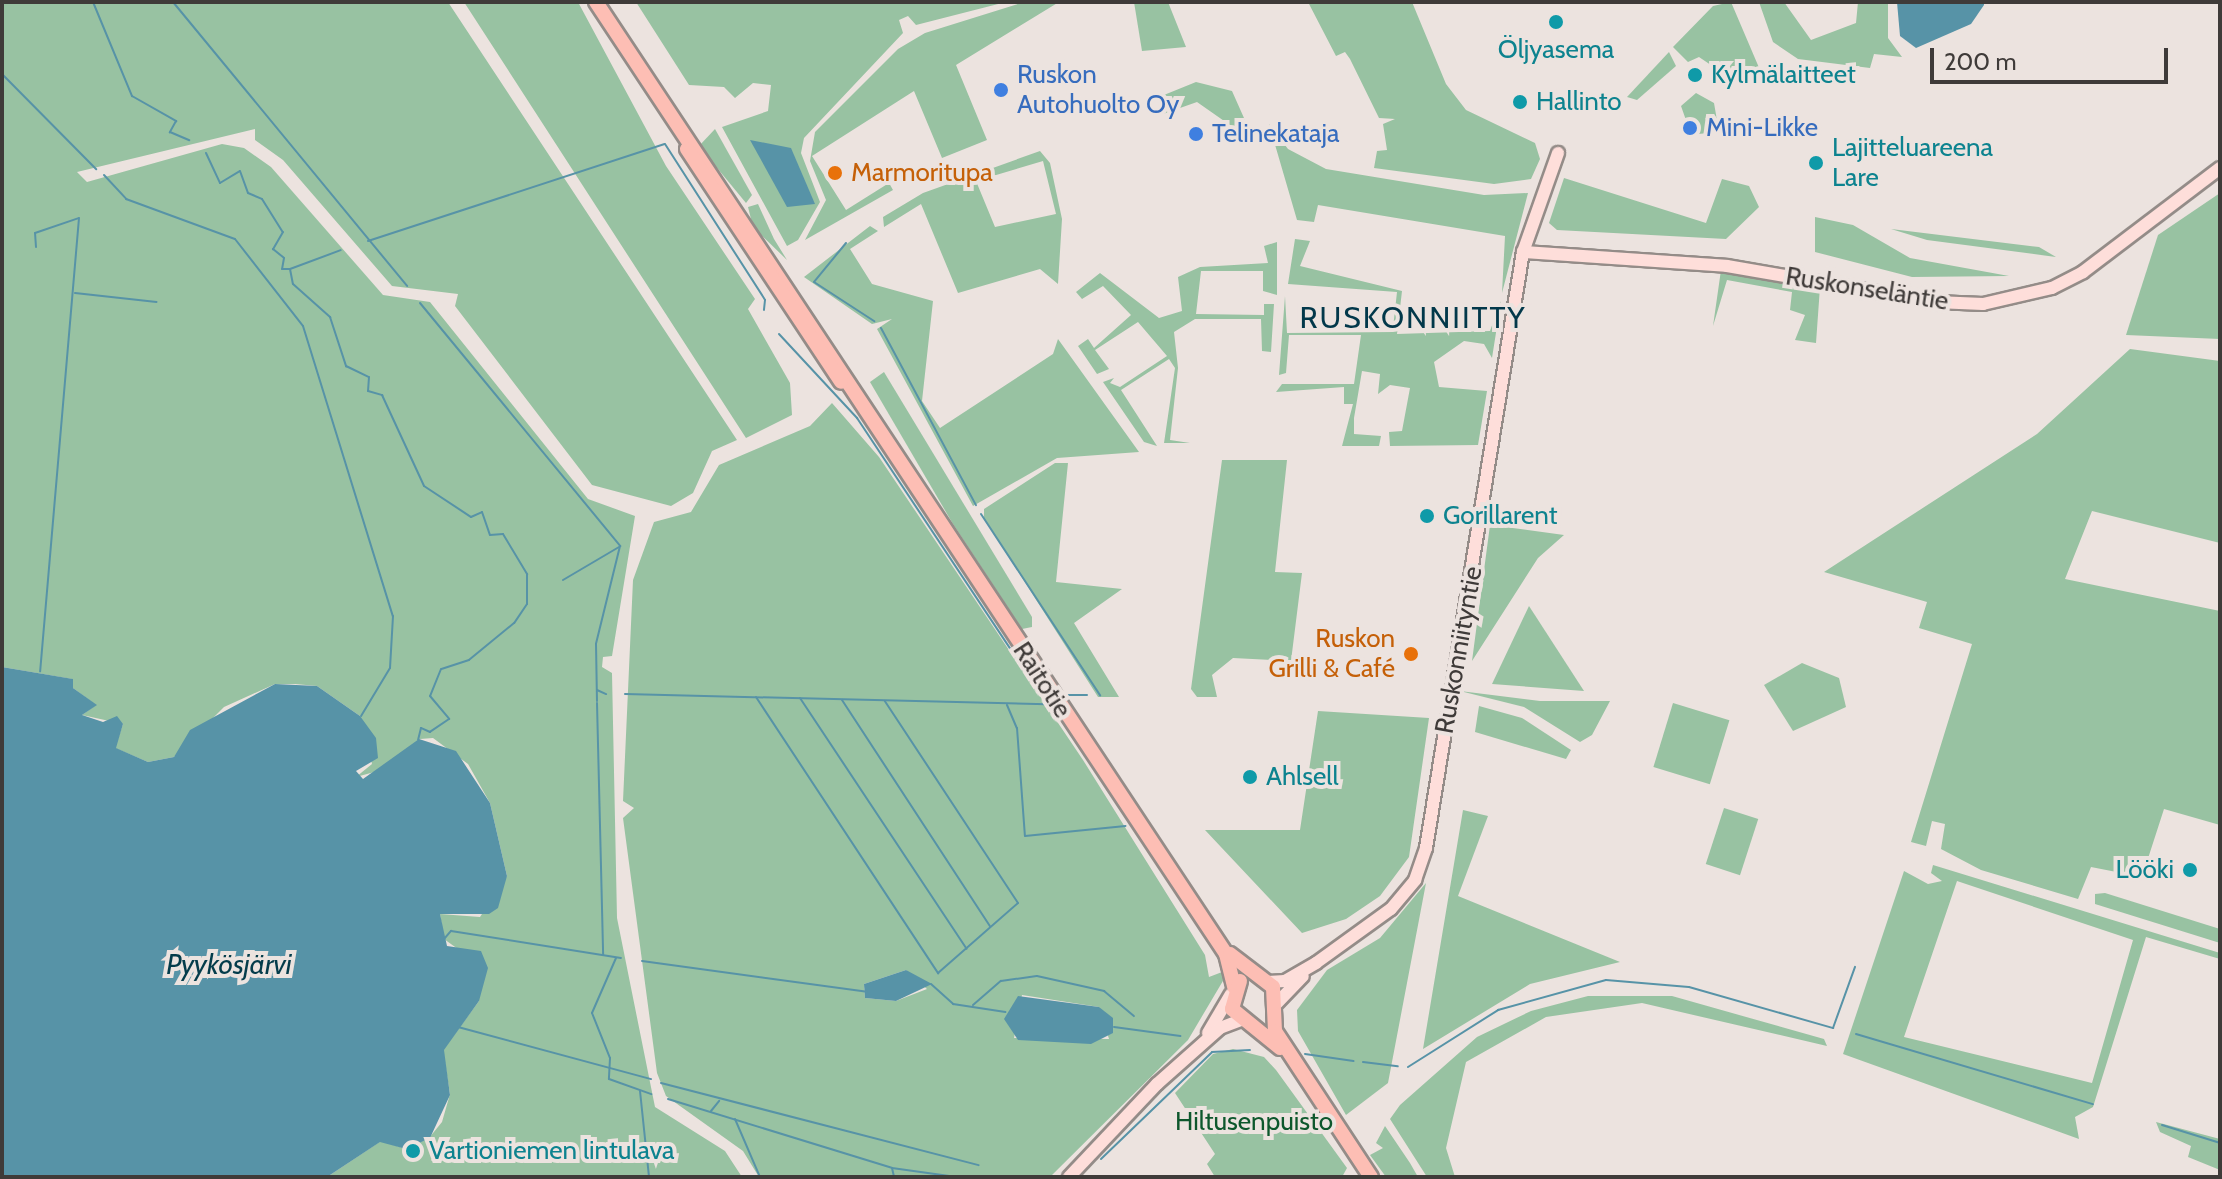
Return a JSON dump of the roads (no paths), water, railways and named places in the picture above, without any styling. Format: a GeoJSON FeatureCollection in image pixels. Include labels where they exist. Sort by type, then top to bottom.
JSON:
{"type":"FeatureCollection","features":[{"type":"Feature","properties":{"kind":"main road","name":"Raitotie"},"geometry":{"type":"LineString","coordinates":[[596,2],[672,116],[697,172],[778,295],[868,415],[1218,944],[1245,1022]]}},
{"type":"Feature","properties":{"kind":"main road","name":"Raitotie"},"geometry":{"type":"LineString","coordinates":[[1218,944],[1264,980]]}},
{"type":"Feature","properties":{"kind":"main road"},"geometry":{"type":"LineString","coordinates":[[1232,991],[1264,980],[1276,1006],[1275,1031],[1371,1177]]}},
{"type":"Feature","properties":{"kind":"main road"},"geometry":{"type":"LineString","coordinates":[[1276,1006],[1245,1022],[1295,1062]]}},
{"type":"Feature","properties":{"kind":"street","name":"Ruskonniityntie"},"geometry":{"type":"LineString","coordinates":[[1264,980],[1285,981],[1316,963],[1391,909],[1415,880],[1426,848],[1523,252],[1558,153]]}},
{"type":"Feature","properties":{"kind":"street","name":"Ruskonseläntie"},"geometry":{"type":"LineString","coordinates":[[1523,252],[1727,266],[1983,304],[2052,288],[2083,272],[2220,168]]}},
{"type":"Feature","properties":{"kind":"street","name":"Ruskonniityntie"},"geometry":{"type":"LineString","coordinates":[[1276,1006],[1316,963]]}},
{"type":"Feature","properties":{"kind":"street"},"geometry":{"type":"LineString","coordinates":[[1069,1177],[1196,1049],[1232,991]]}},
{"type":"Feature","properties":{"kind":"street"},"geometry":{"type":"LineString","coordinates":[[1196,1049],[1245,1022]]}},
{"type":"Feature","properties":{"kind":"water"},"geometry":{"type":"Polygon","coordinates":[[[1897,2],[1984,2],[1984,5],[1971,24],[1916,48],[1900,36],[1897,2]]]}},
{"type":"Feature","properties":{"kind":"water"},"geometry":{"type":"Polygon","coordinates":[[[750,140],[791,148],[815,204],[787,207],[750,140]]]}},
{"type":"Feature","properties":{"kind":"water","name":"Pyykösjärvi"},"geometry":{"type":"Polygon","coordinates":[[[2,667],[73,679],[73,688],[97,705],[82,715],[103,722],[117,716],[123,724],[116,748],[148,762],[174,757],[190,730],[275,684],[317,686],[360,716],[376,738],[378,758],[356,771],[363,779],[419,739],[456,751],[490,803],[507,876],[498,908],[489,914],[440,914],[447,946],[481,951],[488,968],[479,1001],[444,1050],[450,1095],[430,1138],[406,1149],[380,1142],[327,1177],[2,1177],[2,667]]]}},
{"type":"Feature","properties":{"kind":"water"},"geometry":{"type":"Polygon","coordinates":[[[906,970],[932,984],[896,1001],[865,998],[864,984],[906,970]]]}},
{"type":"Feature","properties":{"kind":"water"},"geometry":{"type":"Polygon","coordinates":[[[1018,996],[1099,1007],[1113,1018],[1113,1033],[1091,1044],[1018,1040],[1004,1019],[1018,996]]]}},
{"type":"Feature","properties":{"kind":"waterway"},"geometry":{"type":"LineString","coordinates":[[93,2],[132,96],[176,121],[170,132],[189,140]]}},
{"type":"Feature","properties":{"kind":"waterway"},"geometry":{"type":"LineString","coordinates":[[173,2],[407,286]]}},
{"type":"Feature","properties":{"kind":"waterway"},"geometry":{"type":"LineString","coordinates":[[2,74],[96,169]]}},
{"type":"Feature","properties":{"kind":"waterway"},"geometry":{"type":"LineString","coordinates":[[368,241],[665,144],[765,300],[764,310]]}},
{"type":"Feature","properties":{"kind":"waterway"},"geometry":{"type":"LineString","coordinates":[[206,153],[220,183],[240,171],[248,193],[262,199],[283,232],[273,249],[284,258],[282,269],[290,269],[293,284],[330,317],[346,366],[369,377],[368,391],[382,395],[424,486],[471,517],[482,512],[490,535],[503,534],[527,574],[527,604],[514,623],[469,660],[441,669],[430,696],[449,719],[430,732],[421,728],[418,740]]}},
{"type":"Feature","properties":{"kind":"waterway"},"geometry":{"type":"LineString","coordinates":[[104,175],[126,199],[235,239],[303,326],[393,616],[390,668],[361,716]]}},
{"type":"Feature","properties":{"kind":"waterway"},"geometry":{"type":"LineString","coordinates":[[36,247],[35,233],[79,218],[40,671]]}},
{"type":"Feature","properties":{"kind":"waterway"},"geometry":{"type":"LineString","coordinates":[[846,243],[814,282],[874,321]]}},
{"type":"Feature","properties":{"kind":"waterway"},"geometry":{"type":"LineString","coordinates":[[290,269],[341,250]]}},
{"type":"Feature","properties":{"kind":"waterway"},"geometry":{"type":"LineString","coordinates":[[75,293],[157,302]]}},
{"type":"Feature","properties":{"kind":"waterway"},"geometry":{"type":"LineString","coordinates":[[420,303],[620,546],[596,644],[597,701]]}},
{"type":"Feature","properties":{"kind":"waterway"},"geometry":{"type":"LineString","coordinates":[[881,328],[976,505]]}},
{"type":"Feature","properties":{"kind":"waterway"},"geometry":{"type":"LineString","coordinates":[[779,334],[857,418],[1035,686]]}},
{"type":"Feature","properties":{"kind":"waterway"},"geometry":{"type":"LineString","coordinates":[[981,514],[1100,695]]}},
{"type":"Feature","properties":{"kind":"waterway"},"geometry":{"type":"LineString","coordinates":[[563,580],[619,547]]}},
{"type":"Feature","properties":{"kind":"waterway"},"geometry":{"type":"LineString","coordinates":[[597,690],[606,694]]}},
{"type":"Feature","properties":{"kind":"waterway"},"geometry":{"type":"LineString","coordinates":[[625,694],[1047,704]]}},
{"type":"Feature","properties":{"kind":"waterway"},"geometry":{"type":"LineString","coordinates":[[1065,695],[1087,695]]}},
{"type":"Feature","properties":{"kind":"waterway"},"geometry":{"type":"LineString","coordinates":[[756,697],[938,973],[1018,903],[885,701]]}},
{"type":"Feature","properties":{"kind":"waterway"},"geometry":{"type":"LineString","coordinates":[[800,698],[967,949]]}},
{"type":"Feature","properties":{"kind":"waterway"},"geometry":{"type":"LineString","coordinates":[[842,700],[990,926]]}},
{"type":"Feature","properties":{"kind":"waterway"},"geometry":{"type":"LineString","coordinates":[[597,703],[603,955]]}},
{"type":"Feature","properties":{"kind":"waterway"},"geometry":{"type":"LineString","coordinates":[[1007,705],[1017,728],[1025,836],[1126,826]]}},
{"type":"Feature","properties":{"kind":"waterway"},"geometry":{"type":"LineString","coordinates":[[444,939],[451,931],[621,958]]}},
{"type":"Feature","properties":{"kind":"waterway"},"geometry":{"type":"LineString","coordinates":[[616,958],[592,1013],[610,1058],[609,1079],[651,1094]]}},
{"type":"Feature","properties":{"kind":"waterway"},"geometry":{"type":"LineString","coordinates":[[642,961],[867,992]]}},
{"type":"Feature","properties":{"kind":"waterway"},"geometry":{"type":"LineString","coordinates":[[1408,1067],[1498,1010],[1606,980],[1689,987],[1833,1028],[1855,967]]}},
{"type":"Feature","properties":{"kind":"waterway"},"geometry":{"type":"LineString","coordinates":[[973,1005],[1001,981],[1037,976],[1104,991],[1134,1016]]}},
{"type":"Feature","properties":{"kind":"waterway"},"geometry":{"type":"LineString","coordinates":[[931,984],[953,1004],[1005,1012]]}},
{"type":"Feature","properties":{"kind":"waterway"},"geometry":{"type":"LineString","coordinates":[[458,1027],[651,1079]]}},
{"type":"Feature","properties":{"kind":"waterway"},"geometry":{"type":"LineString","coordinates":[[1114,1027],[1180,1036]]}},
{"type":"Feature","properties":{"kind":"waterway"},"geometry":{"type":"LineString","coordinates":[[1856,1034],[2093,1104]]}},
{"type":"Feature","properties":{"kind":"waterway"},"geometry":{"type":"LineString","coordinates":[[1101,1159],[1212,1052],[1250,1050]]}},
{"type":"Feature","properties":{"kind":"waterway"},"geometry":{"type":"LineString","coordinates":[[1305,1054],[1353,1061]]}},
{"type":"Feature","properties":{"kind":"waterway"},"geometry":{"type":"LineString","coordinates":[[1363,1062],[1398,1066]]}},
{"type":"Feature","properties":{"kind":"waterway"},"geometry":{"type":"LineString","coordinates":[[661,1083],[979,1165]]}},
{"type":"Feature","properties":{"kind":"waterway"},"geometry":{"type":"LineString","coordinates":[[640,1091],[649,1177]]}},
{"type":"Feature","properties":{"kind":"waterway"},"geometry":{"type":"LineString","coordinates":[[668,1099],[892,1168],[956,1177]]}},
{"type":"Feature","properties":{"kind":"waterway"},"geometry":{"type":"LineString","coordinates":[[711,1111],[719,1101]]}},
{"type":"Feature","properties":{"kind":"waterway"},"geometry":{"type":"LineString","coordinates":[[735,1119],[760,1177]]}},
{"type":"Feature","properties":{"kind":"waterway"},"geometry":{"type":"LineString","coordinates":[[2162,1125],[2220,1143]]}},
{"type":"Feature","properties":{"kind":"waterway"},"geometry":{"type":"LineString","coordinates":[[892,1168],[894,1177]]}},
{"type":"Feature","properties":{"kind":"waterway"},"geometry":{"type":"LineString","coordinates":[[1078,1177],[1087,1176]]}},
{"type":"Feature","properties":{"kind":"place","name":"Öljyasema"},"geometry":{"type":"Point","coordinates":[1556,22]}},
{"type":"Feature","properties":{"kind":"place","name":"Kylmälaitteet"},"geometry":{"type":"Point","coordinates":[1695,75]}},
{"type":"Feature","properties":{"kind":"place","name":"Ruskon Autohuolto Oy"},"geometry":{"type":"Point","coordinates":[1001,90]}},
{"type":"Feature","properties":{"kind":"place","name":"Hallinto"},"geometry":{"type":"Point","coordinates":[1520,102]}},
{"type":"Feature","properties":{"kind":"place","name":"Mini-Likke"},"geometry":{"type":"Point","coordinates":[1690,128]}},
{"type":"Feature","properties":{"kind":"place","name":"Telinekataja"},"geometry":{"type":"Point","coordinates":[1196,134]}},
{"type":"Feature","properties":{"kind":"place","name":"Lajitteluareena Lare"},"geometry":{"type":"Point","coordinates":[1816,163]}},
{"type":"Feature","properties":{"kind":"place","name":"Marmoritupa"},"geometry":{"type":"Point","coordinates":[835,173]}},
{"type":"Feature","properties":{"kind":"place","name":"Gorillarent"},"geometry":{"type":"Point","coordinates":[1427,516]}},
{"type":"Feature","properties":{"kind":"place","name":"Ruskon Grilli & Café"},"geometry":{"type":"Point","coordinates":[1411,654]}},
{"type":"Feature","properties":{"kind":"place","name":"Ahlsell"},"geometry":{"type":"Point","coordinates":[1250,777]}},
{"type":"Feature","properties":{"kind":"place","name":"Lööki"},"geometry":{"type":"Point","coordinates":[2190,870]}},
{"type":"Feature","properties":{"kind":"place","name":"Vartioniemen lintulava"},"geometry":{"type":"Point","coordinates":[413,1151]}},
{"type":"Feature","properties":{"kind":"district","name":"RUSKONNIITTY"},"geometry":{"type":"Point","coordinates":[1413,318]}},
{"type":"Feature","properties":{"kind":"park label","name":"Hiltusenpuisto"},"geometry":{"type":"Point","coordinates":[1254,1122]}}]}
